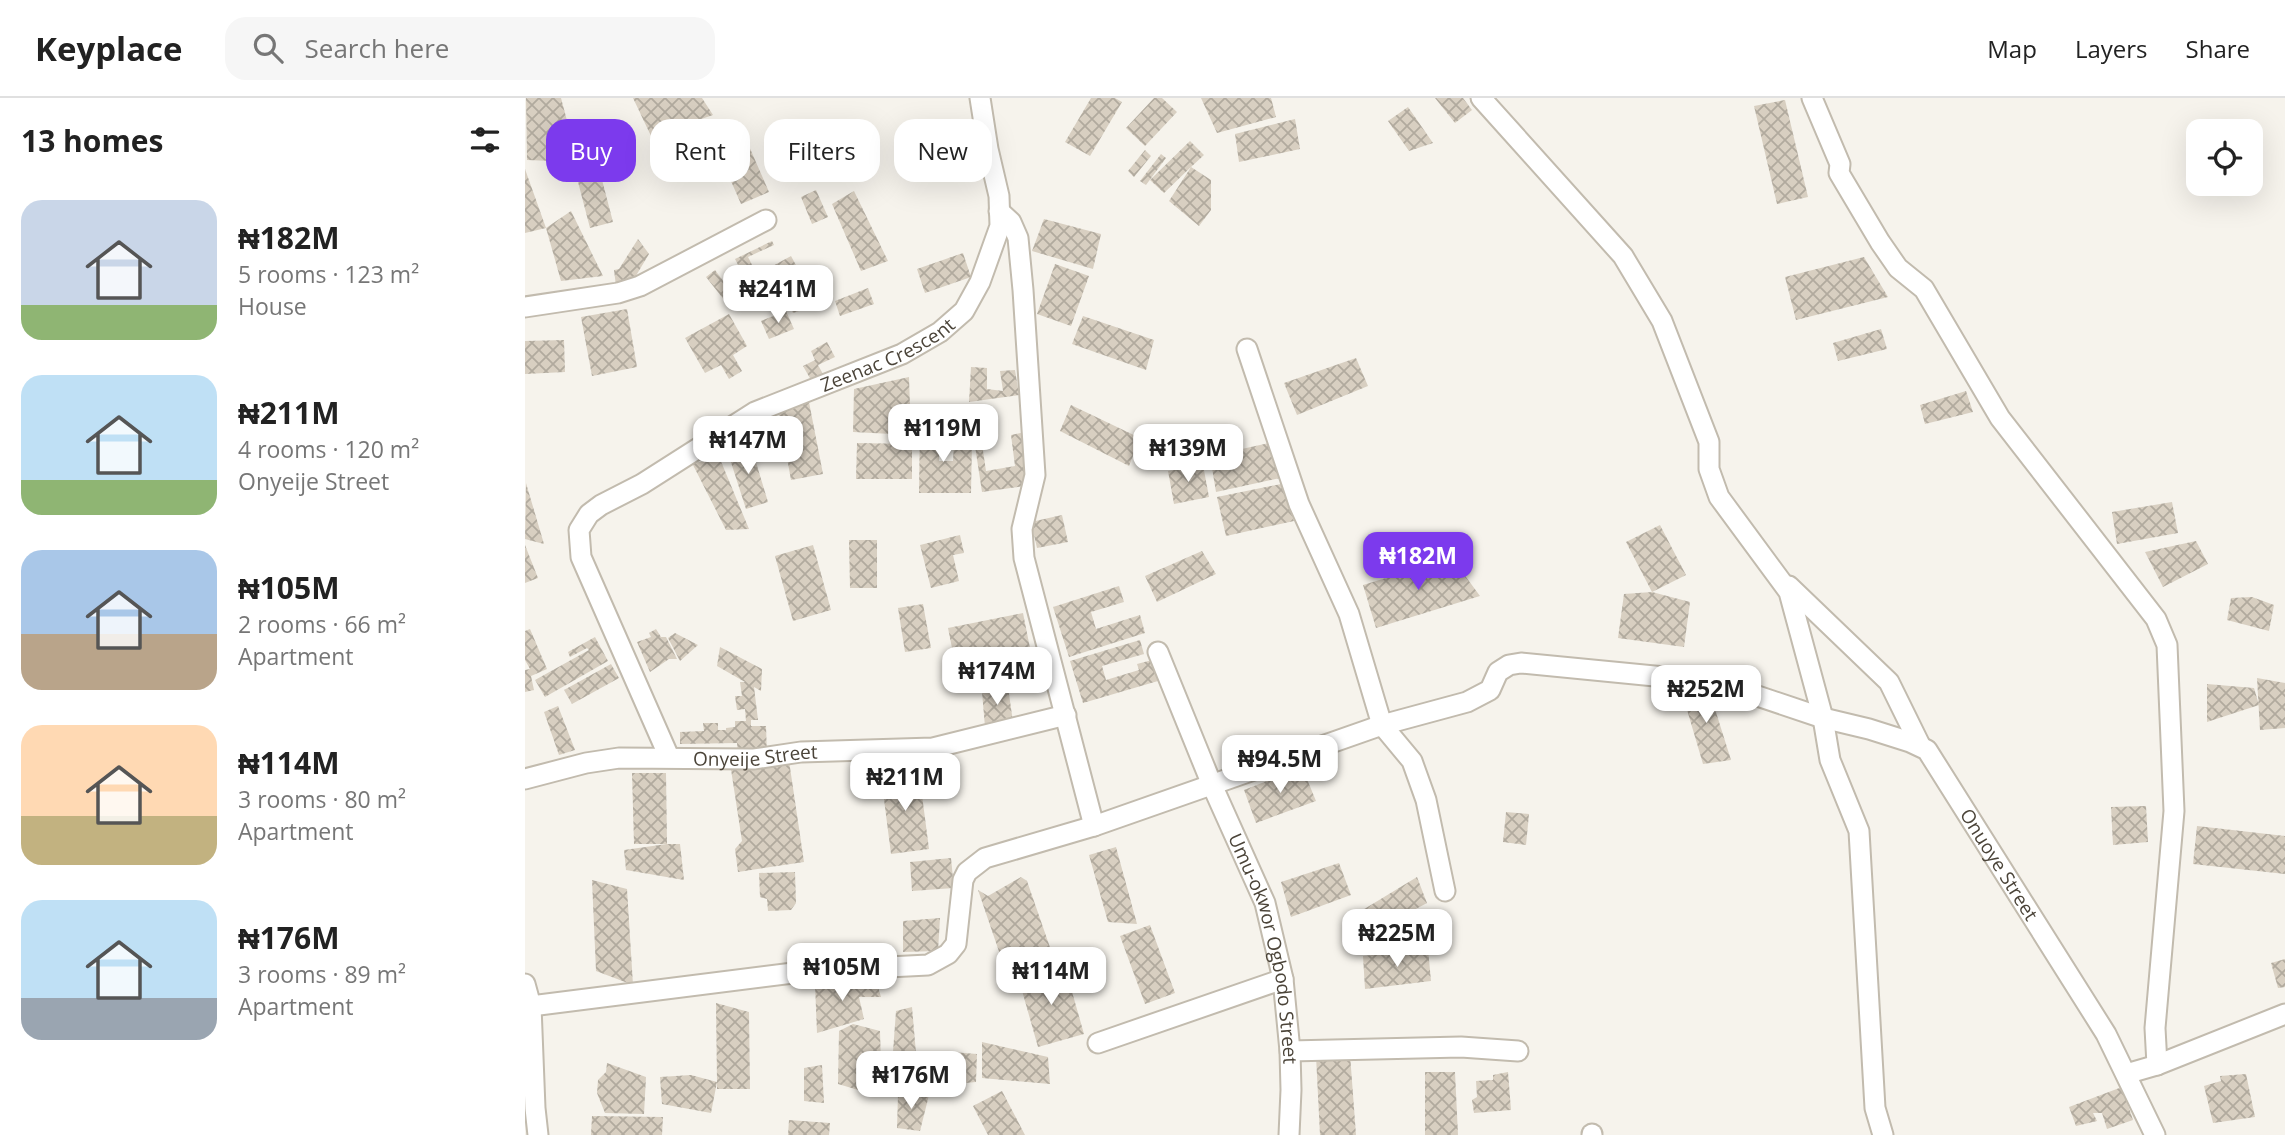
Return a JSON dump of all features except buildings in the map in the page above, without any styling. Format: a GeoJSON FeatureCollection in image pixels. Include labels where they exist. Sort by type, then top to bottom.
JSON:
{"type":"FeatureCollection","features":[{"type":"Feature","properties":{"kind":"street","name":"Zeenac Crescent"},"geometry":{"type":"LineString","coordinates":[[669,757],[581,557],[578,540],[583,521],[601,505],[642,484],[755,412],[902,354],[940,332],[964,311],[980,282],[1000,226],[999,196],[988,149],[981,98]]}},
{"type":"Feature","properties":{"kind":"street"},"geometry":{"type":"LineString","coordinates":[[1481,98],[1623,256],[1662,321],[1709,442],[1709,469],[1719,498],[1789,592],[1823,718],[1829,760],[1859,831],[1875,1108],[1883,1135]]}},
{"type":"Feature","properties":{"kind":"street"},"geometry":{"type":"LineString","coordinates":[[1812,98],[1840,164],[1839,173],[1881,243],[1898,268],[1924,289],[2000,418],[2156,619],[2167,646],[2174,811],[2155,1028],[2157,1065]]}},
{"type":"Feature","properties":{"kind":"street"},"geometry":{"type":"LineString","coordinates":[[999,211],[1011,222],[1018,238],[1023,289],[1035,475],[1022,529],[1024,558],[1094,826]]}},
{"type":"Feature","properties":{"kind":"street"},"geometry":{"type":"LineString","coordinates":[[525,307],[618,293],[641,286],[766,220]]}},
{"type":"Feature","properties":{"kind":"street"},"geometry":{"type":"LineString","coordinates":[[1247,349],[1299,504],[1349,614],[1382,725],[1412,761],[1426,800],[1445,891]]}},
{"type":"Feature","properties":{"kind":"street","name":"Onuoye Street"},"geometry":{"type":"LineString","coordinates":[[1766,563],[1889,682],[1920,745],[1927,750],[2092,1012],[2155,1135]]}},
{"type":"Feature","properties":{"kind":"street","name":"Umu-okwor Ogbodo Street"},"geometry":{"type":"LineString","coordinates":[[1158,652],[1212,785],[1265,903],[1283,979],[1290,1051],[1289,1135]]}},
{"type":"Feature","properties":{"kind":"street"},"geometry":{"type":"LineString","coordinates":[[531,1006],[809,971],[928,965],[948,954],[956,944],[963,880],[967,872],[985,858],[1094,826],[1382,725],[1467,702],[1490,690],[1498,673],[1509,665],[1521,663],[1716,682],[1823,718],[1920,745]]}},
{"type":"Feature","properties":{"kind":"street","name":"Onyeije Street"},"geometry":{"type":"LineString","coordinates":[[525,779],[604,760],[669,757],[754,759],[810,751],[933,748],[1066,715]]}},
{"type":"Feature","properties":{"kind":"street"},"geometry":{"type":"LineString","coordinates":[[1098,1043],[1283,979]]}},
{"type":"Feature","properties":{"kind":"street"},"geometry":{"type":"LineString","coordinates":[[525,984],[531,1006],[538,1135]]}},
{"type":"Feature","properties":{"kind":"street"},"geometry":{"type":"LineString","coordinates":[[2126,1074],[2157,1065],[2285,1014]]}},
{"type":"Feature","properties":{"kind":"street"},"geometry":{"type":"LineString","coordinates":[[1290,1051],[1461,1047],[1518,1051]]}}]}
